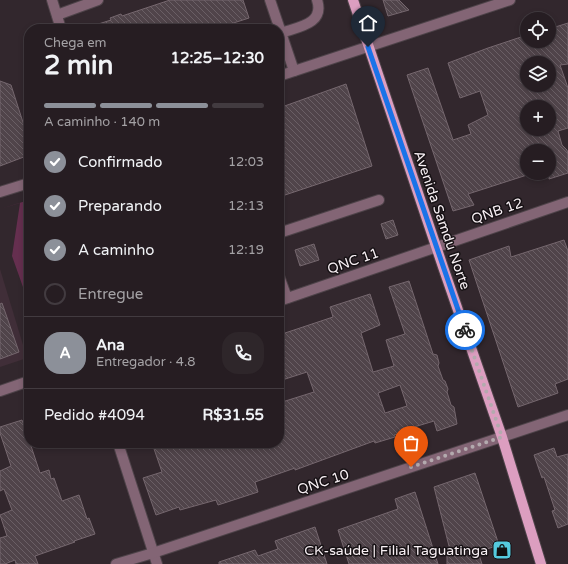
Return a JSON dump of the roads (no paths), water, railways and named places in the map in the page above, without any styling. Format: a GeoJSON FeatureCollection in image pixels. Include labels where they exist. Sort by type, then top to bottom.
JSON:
{"type":"FeatureCollection","features":[{"type":"Feature","properties":{"kind":"main road","name":"Avenida Samdu Norte"},"geometry":{"type":"LineString","coordinates":[[353,0],[502,437],[541,564]]}},
{"type":"Feature","properties":{"kind":"street"},"geometry":{"type":"LineString","coordinates":[[52,0],[60,24]]}},
{"type":"Feature","properties":{"kind":"street"},"geometry":{"type":"LineString","coordinates":[[57,15],[98,0]]}},
{"type":"Feature","properties":{"kind":"street"},"geometry":{"type":"LineString","coordinates":[[270,0],[279,24]]}},
{"type":"Feature","properties":{"kind":"street"},"geometry":{"type":"LineString","coordinates":[[284,32],[312,22],[316,18],[318,11],[316,0]]}},
{"type":"Feature","properties":{"kind":"street"},"geometry":{"type":"LineString","coordinates":[[284,74],[510,0]]}},
{"type":"Feature","properties":{"kind":"street"},"geometry":{"type":"LineString","coordinates":[[284,39],[294,71]]}},
{"type":"Feature","properties":{"kind":"street"},"geometry":{"type":"LineString","coordinates":[[0,192],[24,185]]}},
{"type":"Feature","properties":{"kind":"street"},"geometry":{"type":"LineString","coordinates":[[284,231],[379,200]]}},
{"type":"Feature","properties":{"kind":"street","name":"QNB 12"},"geometry":{"type":"LineString","coordinates":[[436,247],[568,202]]}},
{"type":"Feature","properties":{"kind":"street","name":"QNC 11"},"geometry":{"type":"LineString","coordinates":[[284,300],[436,247]]}},
{"type":"Feature","properties":{"kind":"street"},"geometry":{"type":"LineString","coordinates":[[0,391],[24,383]]}},
{"type":"Feature","properties":{"kind":"street","name":"QNC 10"},"geometry":{"type":"LineString","coordinates":[[116,564],[568,415]]}},
{"type":"Feature","properties":{"kind":"street"},"geometry":{"type":"LineString","coordinates":[[120,448],[157,564]]}},
{"type":"Feature","properties":{"kind":"place","name":"CK-saúde | Filial Taguatinga"},"geometry":{"type":"Point","coordinates":[502,550]}}]}
